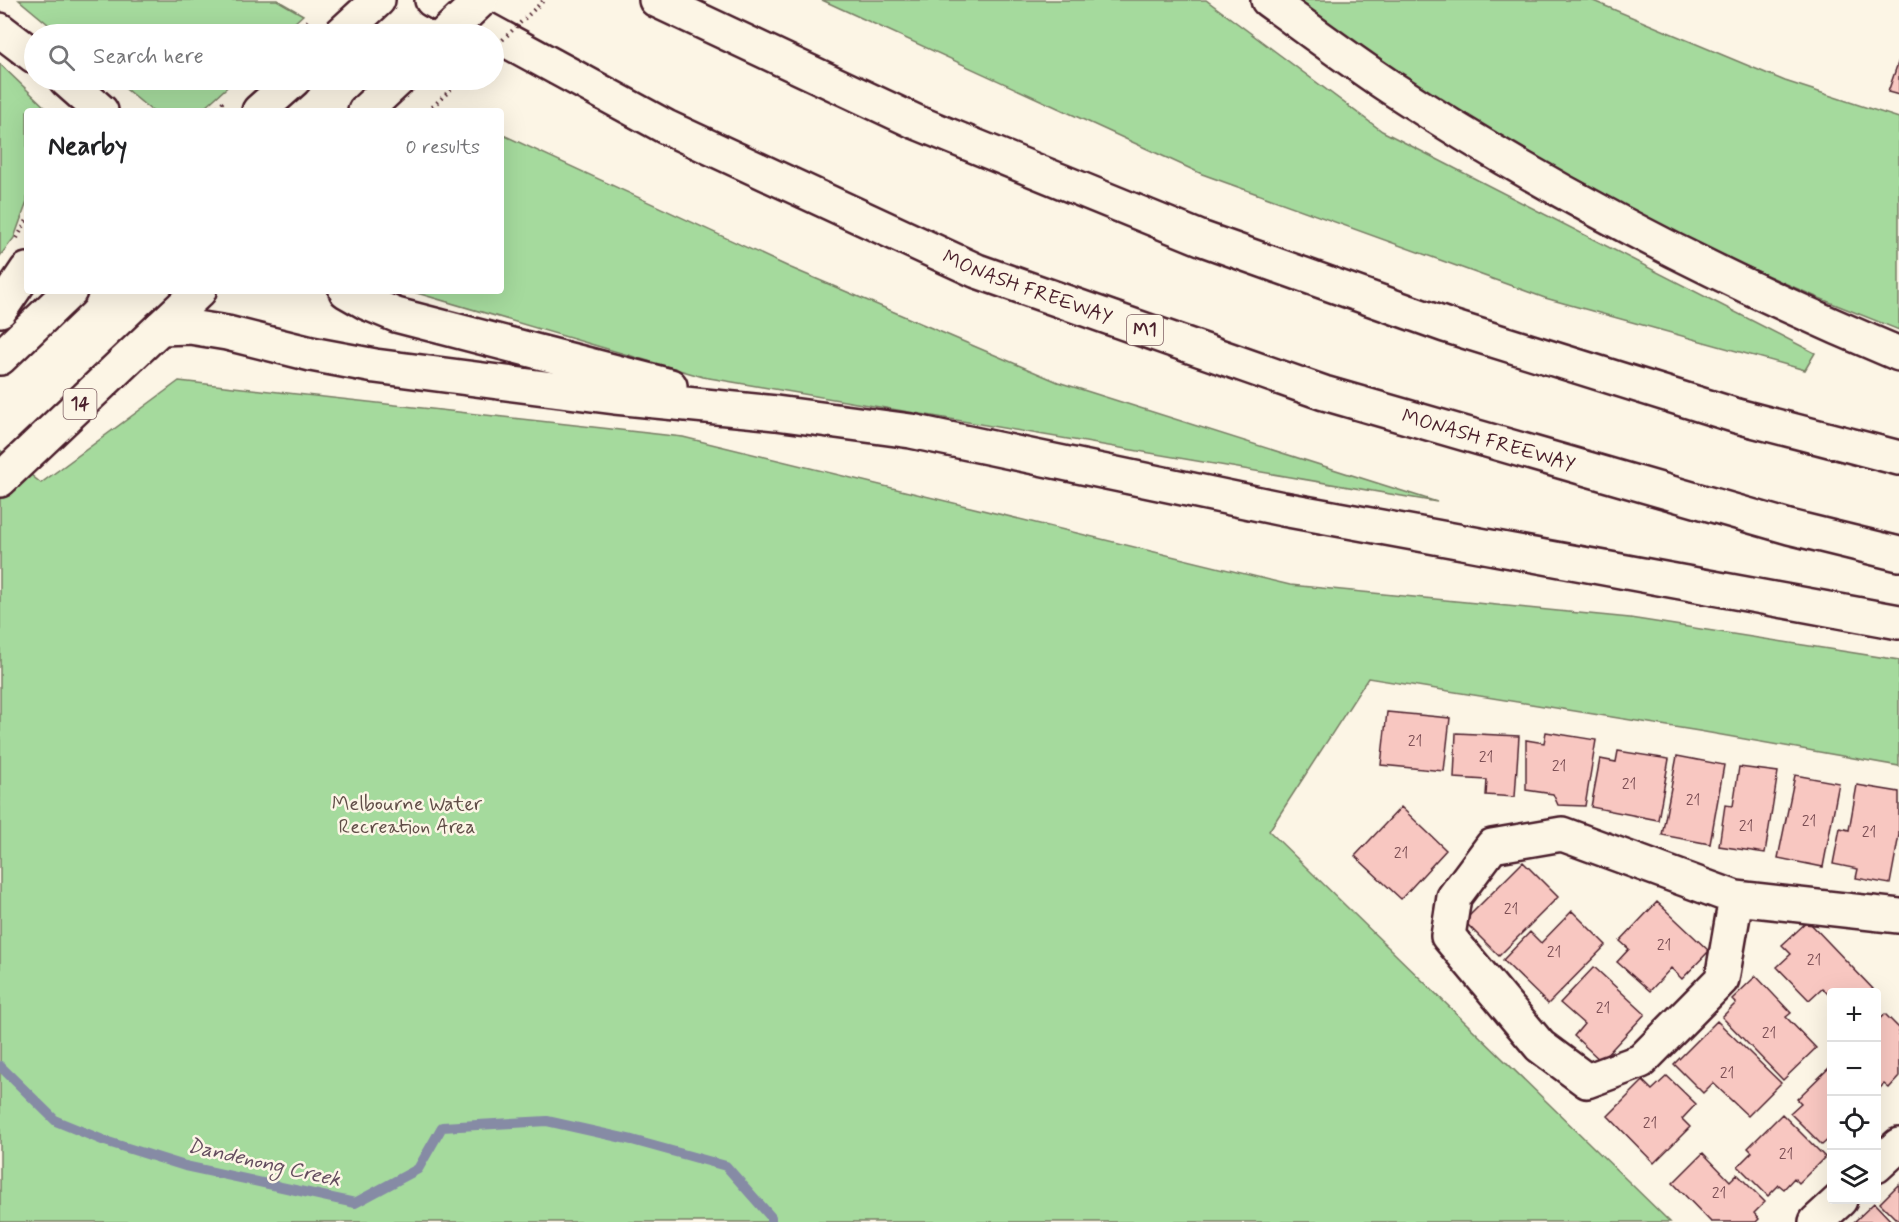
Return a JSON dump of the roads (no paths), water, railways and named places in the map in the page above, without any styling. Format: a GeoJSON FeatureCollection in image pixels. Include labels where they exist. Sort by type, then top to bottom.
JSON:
{"type":"FeatureCollection","features":[{"type":"Feature","properties":{"kind":"main road"},"geometry":{"type":"LineString","coordinates":[[353,24],[378,0]]}},
{"type":"Feature","properties":{"kind":"main road","name":"MONASH FREEWAY"},"geometry":{"type":"LineString","coordinates":[[432,0],[476,24]]}},
{"type":"Feature","properties":{"kind":"main road"},"geometry":{"type":"LineString","coordinates":[[456,24],[481,0]]}},
{"type":"Feature","properties":{"kind":"main road"},"geometry":{"type":"LineString","coordinates":[[656,0],[916,122],[1203,239],[1445,325],[1737,416],[1899,458]]}},
{"type":"Feature","properties":{"kind":"main road"},"geometry":{"type":"LineString","coordinates":[[1268,0],[1389,86],[1466,135],[1537,176],[1637,232],[1727,278],[1899,354]]}},
{"type":"Feature","properties":{"kind":"main road"},"geometry":{"type":"LineString","coordinates":[[0,30],[24,48]]}},
{"type":"Feature","properties":{"kind":"main road","name":"MONASH FREEWAY"},"geometry":{"type":"LineString","coordinates":[[504,39],[666,127],[977,271],[1324,393],[1789,527],[1899,554]]}},
{"type":"Feature","properties":{"kind":"main road"},"geometry":{"type":"LineString","coordinates":[[69,90],[73,108]]}},
{"type":"Feature","properties":{"kind":"main road"},"geometry":{"type":"LineString","coordinates":[[78,90],[98,108]]}},
{"type":"Feature","properties":{"kind":"main road"},"geometry":{"type":"LineString","coordinates":[[263,108],[283,90]]}},
{"type":"Feature","properties":{"kind":"main road"},"geometry":{"type":"LineString","coordinates":[[368,108],[387,90]]}},
{"type":"Feature","properties":{"kind":"main road"},"geometry":{"type":"LineString","coordinates":[[0,310],[24,274]]}},
{"type":"Feature","properties":{"kind":"main road"},"geometry":{"type":"LineString","coordinates":[[0,358],[67,294]]}},
{"type":"Feature","properties":{"kind":"main road","name":"14"},"geometry":{"type":"LineString","coordinates":[[0,480],[196,294]]}},
{"type":"Feature","properties":{"kind":"main road"},"geometry":{"type":"LineString","coordinates":[[351,294],[396,315],[428,324],[776,413]]}},
{"type":"Feature","properties":{"kind":"main road"},"geometry":{"type":"LineString","coordinates":[[160,328],[190,327],[227,333],[311,354],[375,366],[615,397],[776,413],[911,431],[1283,510],[1899,622]]}},
{"type":"Feature","properties":{"kind":"main road"},"geometry":{"type":"LineString","coordinates":[[1736,898],[1722,979],[1641,1061],[1587,1081],[1540,1046],[1448,936],[1454,897],[1492,846],[1562,834],[1736,898],[1899,916]]}},
{"type":"Feature","properties":{"kind":"main road"},"geometry":{"type":"LineString","coordinates":[[1881,1161],[1899,1145]]}},
{"type":"Feature","properties":{"kind":"main road"},"geometry":{"type":"LineString","coordinates":[[1816,1222],[1836,1204]]}},
{"type":"Feature","properties":{"kind":"waterway","name":"Dandenong Creek"},"geometry":{"type":"LineString","coordinates":[[0,1066],[56,1121],[105,1141],[185,1166],[355,1203],[418,1169],[442,1127],[547,1121],[632,1140],[726,1166],[771,1217],[771,1222]]}},
{"type":"Feature","properties":{"kind":"park label","name":"Melbourne Water Recreation Area"},"geometry":{"type":"Point","coordinates":[407,816]}}]}
